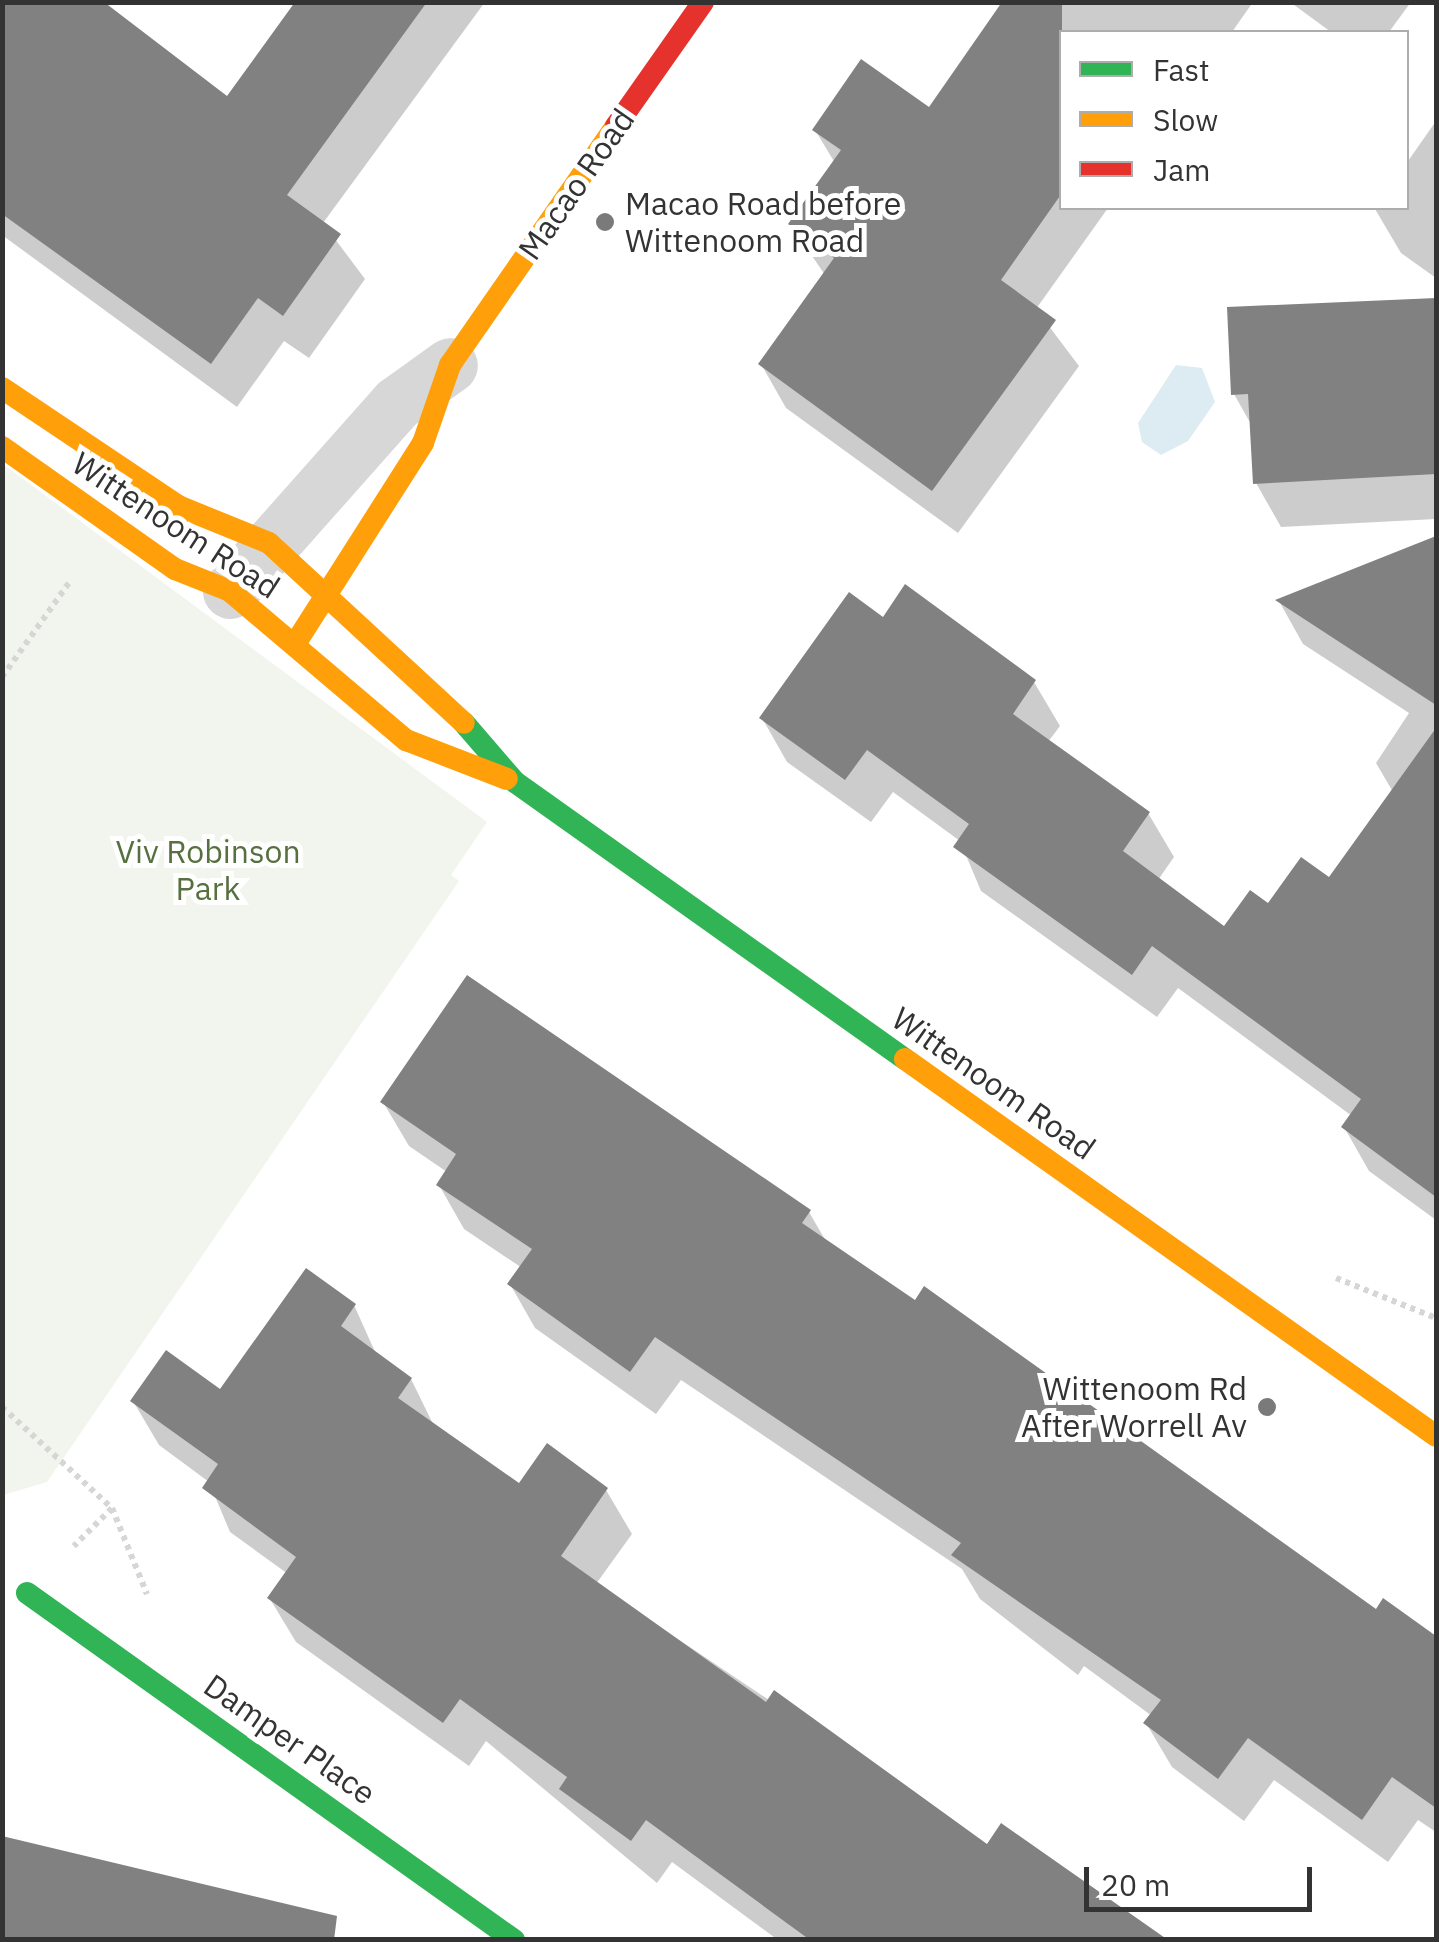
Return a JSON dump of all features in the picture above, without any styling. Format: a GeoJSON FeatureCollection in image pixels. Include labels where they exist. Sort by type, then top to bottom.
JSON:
{"type":"FeatureCollection","features":[{"type":"Feature","properties":{"kind":"street","name":"Macao Road"},"geometry":{"type":"LineString","coordinates":[[294,644],[333,595],[423,443],[450,365],[703,2]]}},
{"type":"Feature","properties":{"kind":"street","name":"Macao Road"},"geometry":{"type":"LineString","coordinates":[[230,591],[396,402],[450,365]]}},
{"type":"Feature","properties":{"kind":"street","name":"Wittenoom Road"},"geometry":{"type":"LineString","coordinates":[[2,388],[178,506],[269,543],[333,595],[514,782],[1436,1436]]}},
{"type":"Feature","properties":{"kind":"street","name":"Wittenoom Road"},"geometry":{"type":"LineString","coordinates":[[2,447],[109,525],[230,591],[406,740],[514,782]]}},
{"type":"Feature","properties":{"kind":"street","name":"Damper Place"},"geometry":{"type":"LineString","coordinates":[[27,1593],[514,1940]]}},
{"type":"Feature","properties":{"kind":"path"},"geometry":{"type":"LineString","coordinates":[[2,677],[109,525]]}},
{"type":"Feature","properties":{"kind":"path"},"geometry":{"type":"LineString","coordinates":[[2,1408],[112,1508],[27,1593]]}},
{"type":"Feature","properties":{"kind":"green space","name":"Viv Robinson Park"},"geometry":{"type":"Polygon","coordinates":[[[3,464],[487,822],[451,875],[459,881],[47,1482],[3,1495],[3,464]]]}},
{"type":"Feature","properties":{"kind":"shaded area"},"geometry":{"type":"Polygon","coordinates":[[[1176,365],[1202,368],[1215,402],[1188,441],[1161,455],[1142,442],[1138,423],[1176,365]]]}},
{"type":"Feature","properties":{"kind":"building"},"geometry":{"type":"Polygon","coordinates":[[[2,2],[104,2],[227,96],[295,2],[427,2],[287,195],[341,234],[283,316],[258,298],[211,364],[2,214],[2,2]]]}},
{"type":"Feature","properties":{"kind":"building"},"geometry":{"type":"Polygon","coordinates":[[[1002,2],[1062,2],[1059,197],[1001,280],[1056,320],[932,491],[758,364],[834,258],[788,224],[841,150],[812,130],[861,59],[929,107],[1002,2]]]}},
{"type":"Feature","properties":{"kind":"building"},"geometry":{"type":"Polygon","coordinates":[[[1436,298],[1436,474],[1253,484],[1248,394],[1231,395],[1227,307],[1436,298]]]}},
{"type":"Feature","properties":{"kind":"building"},"geometry":{"type":"Polygon","coordinates":[[[1436,536],[1436,705],[1275,600],[1436,536]]]}},
{"type":"Feature","properties":{"kind":"building"},"geometry":{"type":"Polygon","coordinates":[[[905,584],[1036,680],[1013,714],[1150,812],[1123,851],[1224,926],[1250,890],[1268,903],[1301,857],[1329,877],[1436,728],[1436,1197],[1341,1127],[1361,1099],[1152,946],[1132,975],[953,847],[969,824],[867,750],[845,780],[759,718],[849,592],[883,617],[905,584]]]}},
{"type":"Feature","properties":{"kind":"building"},"geometry":{"type":"Polygon","coordinates":[[[467,975],[811,1210],[802,1223],[915,1300],[924,1286],[1376,1609],[1383,1598],[1436,1636],[1436,1808],[1392,1777],[1362,1820],[1248,1738],[1218,1779],[1143,1723],[1161,1700],[951,1555],[961,1543],[655,1337],[630,1372],[507,1284],[532,1249],[436,1185],[456,1154],[380,1102],[467,975]]]}},
{"type":"Feature","properties":{"kind":"building"},"geometry":{"type":"Polygon","coordinates":[[[306,1268],[356,1304],[341,1326],[412,1378],[398,1398],[519,1483],[547,1443],[608,1488],[561,1556],[766,1702],[774,1690],[987,1844],[1001,1823],[1168,1940],[810,1940],[646,1820],[631,1841],[559,1789],[567,1777],[460,1699],[443,1723],[267,1598],[296,1557],[202,1488],[218,1464],[130,1401],[166,1350],[220,1389],[306,1268]]]}},
{"type":"Feature","properties":{"kind":"building"},"geometry":{"type":"Polygon","coordinates":[[[2,1836],[337,1916],[334,1940],[2,1940],[2,1836]]]}},
{"type":"Feature","properties":{"kind":"traffic: fast"},"geometry":{"type":"LineString","coordinates":[[464,723],[515,782],[905,1059]]}},
{"type":"Feature","properties":{"kind":"traffic: fast"},"geometry":{"type":"LineString","coordinates":[[27,1593],[514,1940]]}},
{"type":"Feature","properties":{"kind":"traffic: slow"},"geometry":{"type":"LineString","coordinates":[[295,644],[423,443],[450,365],[616,126]]}},
{"type":"Feature","properties":{"kind":"traffic: slow"},"geometry":{"type":"LineString","coordinates":[[2,388],[178,506],[269,543],[464,723]]}},
{"type":"Feature","properties":{"kind":"traffic: slow"},"geometry":{"type":"LineString","coordinates":[[2,447],[175,569],[230,591],[406,740],[507,779]]}},
{"type":"Feature","properties":{"kind":"traffic: slow"},"geometry":{"type":"LineString","coordinates":[[905,1059],[1436,1436]]}},
{"type":"Feature","properties":{"kind":"traffic: jam"},"geometry":{"type":"LineString","coordinates":[[616,126],[703,2]]}},
{"type":"Feature","properties":{"kind":"place","name":"Macao Road before Wittenoom Road"},"geometry":{"type":"Point","coordinates":[605,222]}},
{"type":"Feature","properties":{"kind":"place","name":"Wittenoom Rd After Worrell Av"},"geometry":{"type":"Point","coordinates":[1267,1407]}}]}
